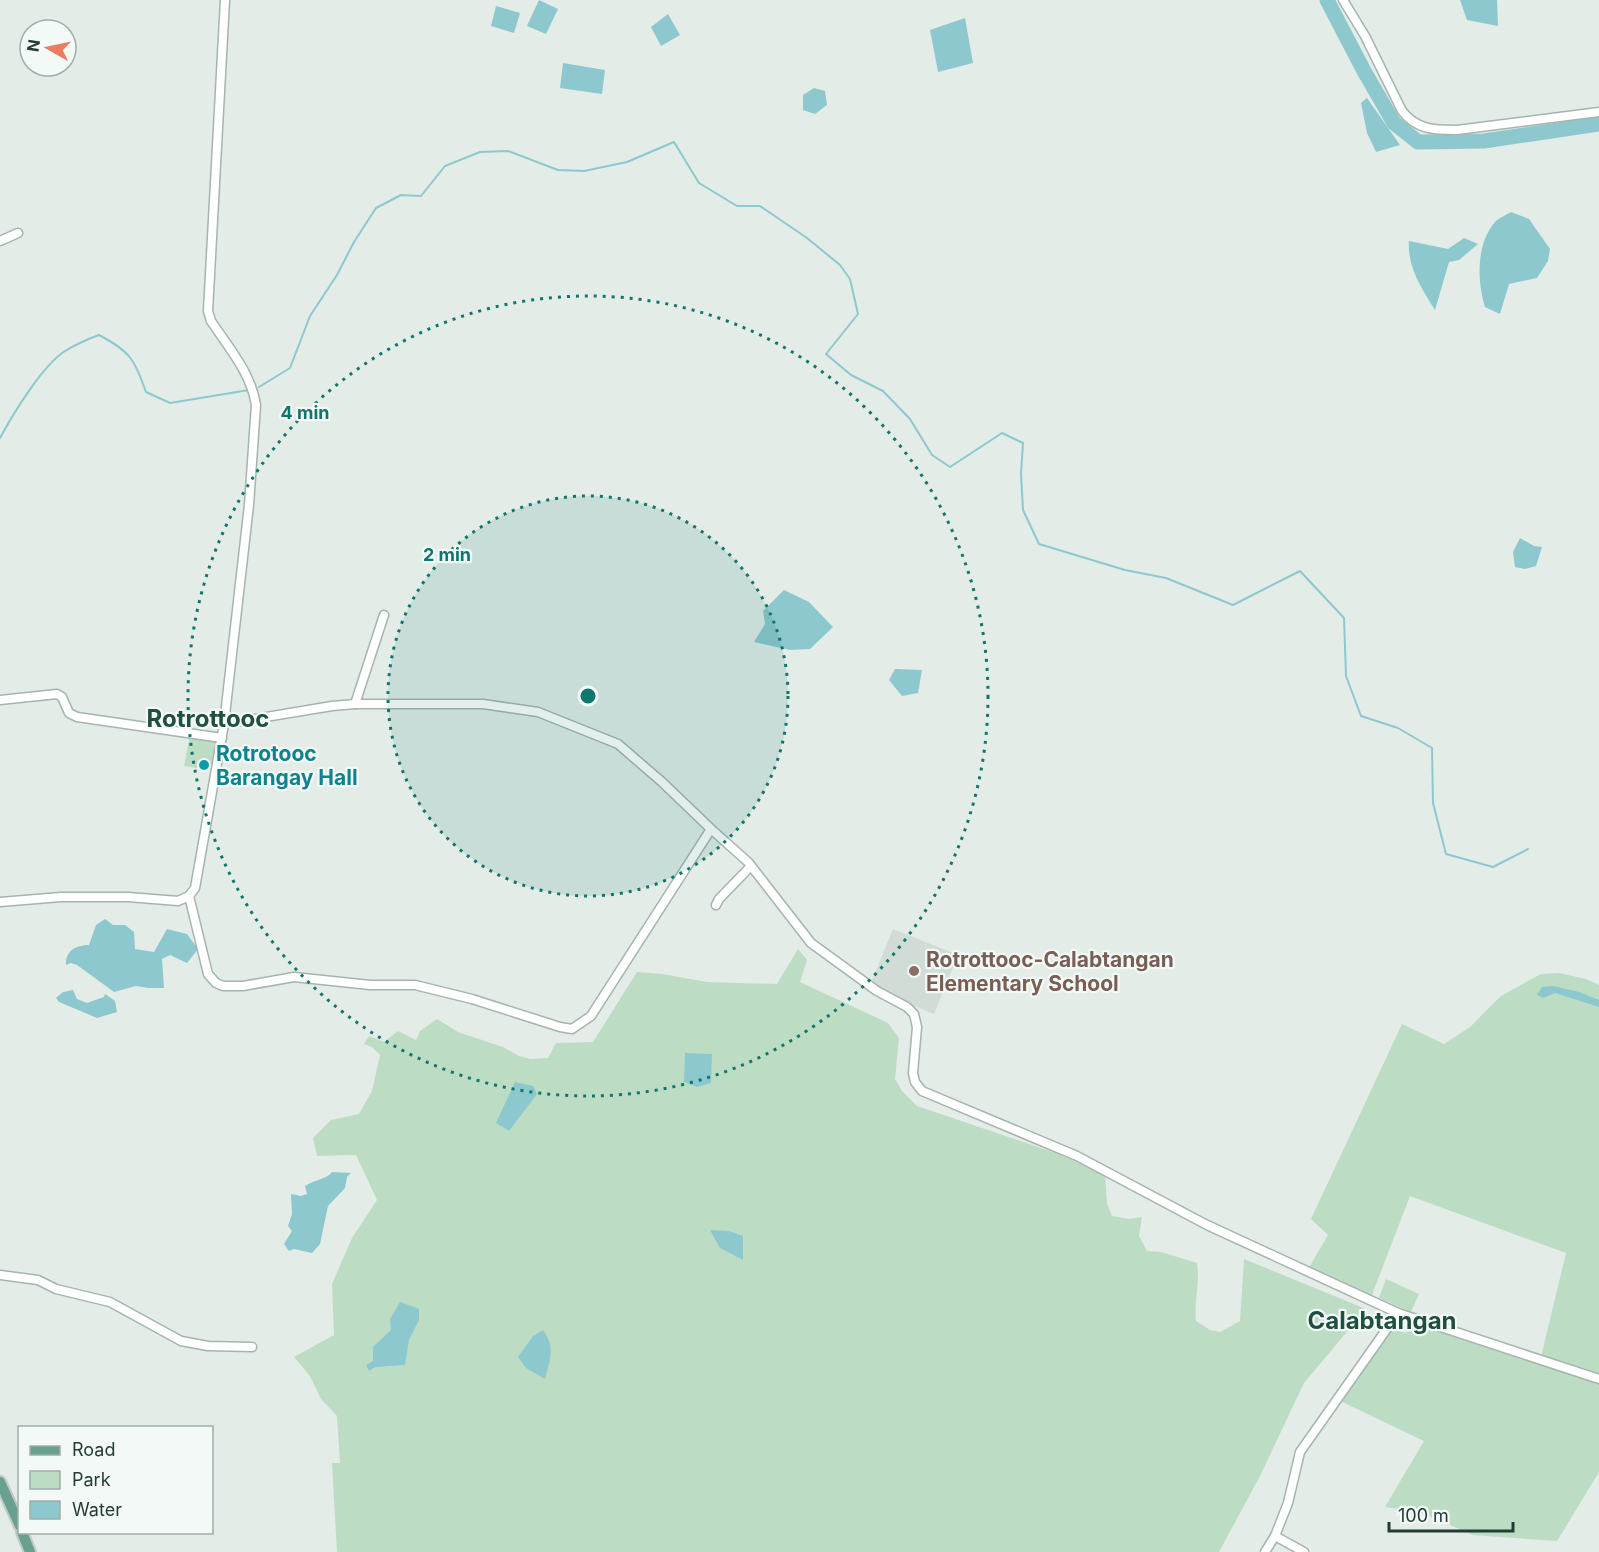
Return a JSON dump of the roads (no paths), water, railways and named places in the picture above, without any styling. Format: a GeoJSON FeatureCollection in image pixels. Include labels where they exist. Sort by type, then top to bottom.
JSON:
{"type":"FeatureCollection","features":[{"type":"Feature","properties":{"kind":"main road"},"geometry":{"type":"LineString","coordinates":[[0,1482],[18,1522]]}},
{"type":"Feature","properties":{"kind":"main road"},"geometry":{"type":"LineString","coordinates":[[22,1534],[30,1552]]}},
{"type":"Feature","properties":{"kind":"street"},"geometry":{"type":"LineString","coordinates":[[0,902],[61,897],[128,897],[178,901],[189,896],[195,888],[224,724],[249,505],[256,405],[247,375],[211,321],[208,310],[225,0]]}},
{"type":"Feature","properties":{"kind":"street"},"geometry":{"type":"LineString","coordinates":[[1342,0],[1365,36],[1402,111],[1409,120],[1420,127],[1433,130],[1457,130],[1599,112]]}},
{"type":"Feature","properties":{"kind":"street"},"geometry":{"type":"LineString","coordinates":[[0,241],[18,233]]}},
{"type":"Feature","properties":{"kind":"street"},"geometry":{"type":"LineString","coordinates":[[355,704],[384,615]]}},
{"type":"Feature","properties":{"kind":"street"},"geometry":{"type":"LineString","coordinates":[[0,700],[57,694],[62,697],[69,713],[77,717],[222,738]]}},
{"type":"Feature","properties":{"kind":"street"},"geometry":{"type":"LineString","coordinates":[[224,724],[355,704],[483,704],[538,712],[618,744],[751,866],[811,943],[877,991],[907,1006],[914,1014],[917,1027],[913,1073],[915,1082],[922,1091],[1077,1156],[1207,1225],[1398,1313],[1599,1379]]}},
{"type":"Feature","properties":{"kind":"street"},"geometry":{"type":"LineString","coordinates":[[189,896],[208,974],[216,983],[223,986],[243,986],[294,977],[370,985],[415,985],[472,999],[560,1028],[572,1029],[591,1016],[711,829]]}},
{"type":"Feature","properties":{"kind":"street"},"geometry":{"type":"LineString","coordinates":[[716,905],[751,866]]}},
{"type":"Feature","properties":{"kind":"street"},"geometry":{"type":"LineString","coordinates":[[0,1275],[38,1280],[56,1289],[110,1302],[181,1341],[208,1346],[252,1347]]}},
{"type":"Feature","properties":{"kind":"street"},"geometry":{"type":"LineString","coordinates":[[1265,1552],[1275,1536],[1288,1503],[1300,1452],[1398,1313]]}},
{"type":"Feature","properties":{"kind":"street"},"geometry":{"type":"LineString","coordinates":[[1275,1536],[1304,1552]]}},
{"type":"Feature","properties":{"kind":"water"},"geometry":{"type":"Polygon","coordinates":[[[539,0],[558,9],[546,34],[527,26],[539,0]]]}},
{"type":"Feature","properties":{"kind":"water"},"geometry":{"type":"Polygon","coordinates":[[[1460,0],[1497,0],[1498,26],[1467,20],[1460,0]]]}},
{"type":"Feature","properties":{"kind":"water"},"geometry":{"type":"Polygon","coordinates":[[[496,6],[520,13],[514,33],[491,26],[496,6]]]}},
{"type":"Feature","properties":{"kind":"water"},"geometry":{"type":"Polygon","coordinates":[[[668,14],[680,35],[661,46],[651,27],[668,14]]]}},
{"type":"Feature","properties":{"kind":"water"},"geometry":{"type":"Polygon","coordinates":[[[965,18],[973,63],[938,72],[930,30],[965,18]]]}},
{"type":"Feature","properties":{"kind":"water"},"geometry":{"type":"Polygon","coordinates":[[[563,63],[605,70],[602,94],[560,88],[563,63]]]}},
{"type":"Feature","properties":{"kind":"water"},"geometry":{"type":"Polygon","coordinates":[[[814,88],[825,91],[827,105],[815,114],[803,110],[803,95],[814,88]]]}},
{"type":"Feature","properties":{"kind":"water"},"geometry":{"type":"Polygon","coordinates":[[[1367,98],[1400,145],[1376,152],[1367,133],[1361,103],[1367,98]]]}},
{"type":"Feature","properties":{"kind":"water"},"geometry":{"type":"Polygon","coordinates":[[[1511,212],[1529,219],[1550,249],[1548,261],[1537,278],[1509,284],[1500,314],[1485,307],[1480,274],[1481,252],[1489,231],[1497,221],[1511,212]]]}},
{"type":"Feature","properties":{"kind":"water"},"geometry":{"type":"Polygon","coordinates":[[[1464,238],[1478,244],[1459,260],[1449,262],[1435,310],[1413,269],[1409,241],[1448,249],[1464,238]]]}},
{"type":"Feature","properties":{"kind":"water"},"geometry":{"type":"Polygon","coordinates":[[[1520,538],[1534,546],[1542,547],[1536,566],[1525,569],[1515,567],[1513,552],[1520,538]]]}},
{"type":"Feature","properties":{"kind":"water"},"geometry":{"type":"Polygon","coordinates":[[[784,590],[809,602],[833,627],[810,649],[790,650],[754,642],[765,624],[763,611],[784,590]]]}},
{"type":"Feature","properties":{"kind":"water"},"geometry":{"type":"Polygon","coordinates":[[[895,669],[922,670],[918,693],[902,696],[889,680],[895,669]]]}},
{"type":"Feature","properties":{"kind":"water"},"geometry":{"type":"Polygon","coordinates":[[[105,919],[113,925],[125,925],[134,932],[135,949],[154,952],[167,929],[187,934],[198,949],[187,963],[170,955],[162,959],[164,988],[136,986],[114,992],[77,965],[71,963],[66,965],[69,953],[80,946],[89,945],[96,925],[105,919]]]}},
{"type":"Feature","properties":{"kind":"water"},"geometry":{"type":"Polygon","coordinates":[[[1553,986],[1579,992],[1599,1000],[1599,1007],[1555,993],[1543,998],[1537,995],[1542,987],[1553,986]]]}},
{"type":"Feature","properties":{"kind":"water"},"geometry":{"type":"Polygon","coordinates":[[[73,990],[77,999],[87,1003],[104,997],[105,994],[115,1001],[117,1012],[97,1018],[59,1002],[56,998],[63,992],[73,990]]]}},
{"type":"Feature","properties":{"kind":"water"},"geometry":{"type":"Polygon","coordinates":[[[685,1053],[712,1054],[711,1083],[697,1087],[684,1082],[685,1053]]]}},
{"type":"Feature","properties":{"kind":"water"},"geometry":{"type":"Polygon","coordinates":[[[515,1082],[533,1086],[537,1094],[509,1131],[496,1123],[515,1082]]]}},
{"type":"Feature","properties":{"kind":"water"},"geometry":{"type":"Polygon","coordinates":[[[332,1172],[351,1173],[347,1177],[345,1188],[328,1206],[320,1244],[312,1253],[294,1249],[289,1251],[284,1244],[292,1231],[288,1226],[292,1214],[291,1194],[301,1196],[307,1194],[305,1186],[332,1172]]]}},
{"type":"Feature","properties":{"kind":"water"},"geometry":{"type":"Polygon","coordinates":[[[710,1230],[729,1231],[743,1236],[743,1260],[720,1248],[710,1230]]]}},
{"type":"Feature","properties":{"kind":"water"},"geometry":{"type":"Polygon","coordinates":[[[400,1302],[419,1309],[419,1320],[409,1340],[405,1365],[375,1367],[369,1371],[366,1365],[373,1361],[373,1347],[391,1330],[390,1319],[400,1302]]]}},
{"type":"Feature","properties":{"kind":"water"},"geometry":{"type":"Polygon","coordinates":[[[543,1330],[551,1348],[545,1379],[526,1368],[518,1357],[533,1336],[543,1330]]]}},
{"type":"Feature","properties":{"kind":"waterway"},"geometry":{"type":"LineString","coordinates":[[1327,0],[1394,123],[1418,142],[1484,141],[1599,124]]}},
{"type":"Feature","properties":{"kind":"waterway"},"geometry":{"type":"LineString","coordinates":[[259,387],[290,368],[310,316],[376,208],[401,195],[421,196],[445,166],[480,152],[508,151],[558,170],[584,171],[627,162],[674,142],[699,183],[737,206],[760,206],[807,238],[840,265],[850,279],[858,314],[826,354],[851,375],[883,391],[910,419],[932,455],[950,467],[1002,433],[1023,443],[1021,474],[1023,510],[1039,544],[1125,570],[1166,578],[1233,605],[1300,571],[1344,618],[1346,676],[1361,716],[1398,728],[1432,748],[1433,803],[1446,854],[1493,867],[1528,849]]}},
{"type":"Feature","properties":{"kind":"waterway"},"geometry":{"type":"LineString","coordinates":[[0,438],[20,404],[56,358],[65,351],[99,335],[118,346],[130,358],[146,392],[170,403],[249,390]]}},
{"type":"Feature","properties":{"kind":"place","name":"Rotrotooc Barangay Hall"},"geometry":{"type":"Point","coordinates":[204,765]}},
{"type":"Feature","properties":{"kind":"place","name":"Rotrottooc-Calabtangan Elementary School"},"geometry":{"type":"Point","coordinates":[914,971]}},
{"type":"Feature","properties":{"kind":"district","name":"Rotrottooc"},"geometry":{"type":"Point","coordinates":[208,718]}},
{"type":"Feature","properties":{"kind":"district","name":"Calabtangan"},"geometry":{"type":"Point","coordinates":[1382,1320]}}]}
